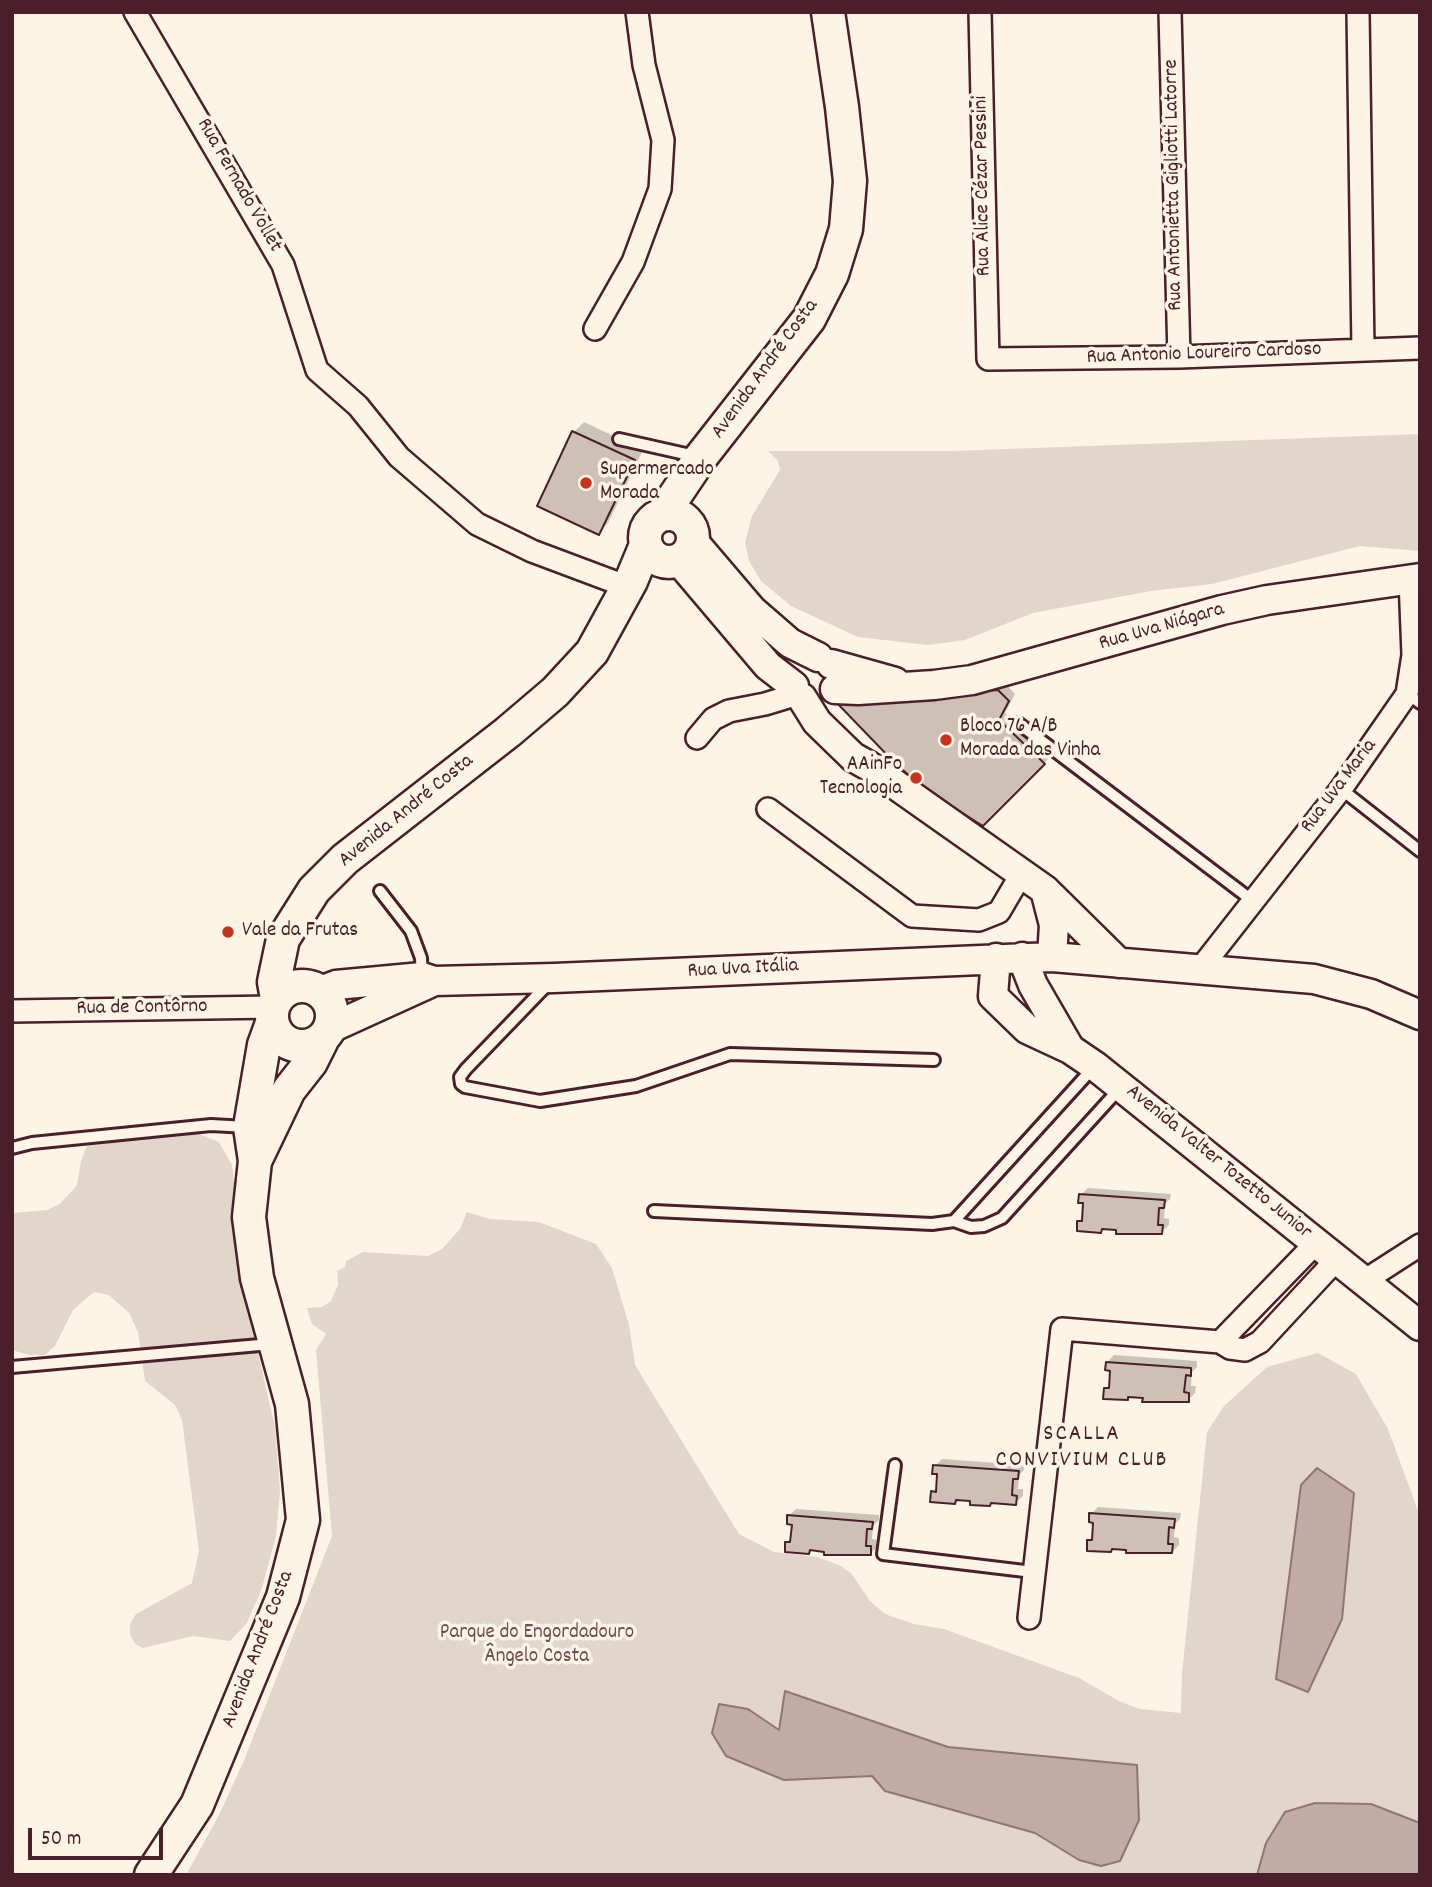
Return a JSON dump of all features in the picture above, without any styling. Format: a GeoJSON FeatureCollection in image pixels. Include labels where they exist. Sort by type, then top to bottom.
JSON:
{"type":"FeatureCollection","features":[{"type":"Feature","properties":{"kind":"main road","name":"Avenida André Costa"},"geometry":{"type":"LineString","coordinates":[[675,549],[685,520],[670,513],[662,515],[695,466],[809,319],[832,274],[846,229],[850,181],[828,12]]}},
{"type":"Feature","properties":{"kind":"main road"},"geometry":{"type":"LineString","coordinates":[[630,584],[675,549],[695,466]]}},
{"type":"Feature","properties":{"kind":"main road","name":"Avenida André Costa"},"geometry":{"type":"LineString","coordinates":[[151,1875],[197,1805],[283,1597],[303,1520],[292,1404],[257,1278],[249,1217],[255,1161],[250,1127],[264,1045],[274,1009],[274,982],[283,939],[314,890],[345,859],[555,692],[592,652],[630,584]]}},
{"type":"Feature","properties":{"kind":"main road"},"geometry":{"type":"LineString","coordinates":[[295,920],[292,948],[315,989],[327,998],[332,1008],[326,1034],[308,1046],[292,1045],[279,1037],[274,1009],[286,990],[298,986],[315,989]]}},
{"type":"Feature","properties":{"kind":"main road","name":"Avenida André Costa"},"geometry":{"type":"LineString","coordinates":[[255,1161],[289,1090],[312,1062],[326,1034]]}},
{"type":"Feature","properties":{"kind":"street","name":"Rua Fernado Vollet"},"geometry":{"type":"LineString","coordinates":[[135,12],[283,265],[317,370],[358,406],[399,457],[477,524],[532,551],[630,584]]}},
{"type":"Feature","properties":{"kind":"street"},"geometry":{"type":"LineString","coordinates":[[595,329],[633,262],[660,189],[663,140],[645,65],[637,12]]}},
{"type":"Feature","properties":{"kind":"street","name":"Rua Alice Cézar Pessini"},"geometry":{"type":"LineString","coordinates":[[980,12],[988,359]]}},
{"type":"Feature","properties":{"kind":"street","name":"Rua Antonietta Gigliotti Latorre"},"geometry":{"type":"LineString","coordinates":[[1170,12],[1179,357]]}},
{"type":"Feature","properties":{"kind":"street"},"geometry":{"type":"LineString","coordinates":[[1358,12],[1363,350]]}},
{"type":"Feature","properties":{"kind":"street","name":"Rua Antonio Loureiro Cardoso"},"geometry":{"type":"LineString","coordinates":[[988,359],[1179,357],[1420,348]]}},
{"type":"Feature","properties":{"kind":"street","name":"Rua Uva Niágara"},"geometry":{"type":"LineString","coordinates":[[675,549],[790,643],[815,684]]}},
{"type":"Feature","properties":{"kind":"street","name":"Rua Uva Niágara"},"geometry":{"type":"LineString","coordinates":[[675,549],[768,666],[815,684],[907,687],[972,680],[1222,610],[1267,600],[1415,579]]}},
{"type":"Feature","properties":{"kind":"street","name":"Rua Uva Maria"},"geometry":{"type":"LineString","coordinates":[[1200,968],[1414,698],[1412,655],[1415,579]]}},
{"type":"Feature","properties":{"kind":"street"},"geometry":{"type":"LineString","coordinates":[[697,738],[713,719],[729,710],[765,704],[815,684],[817,722],[853,757],[1045,890],[1119,963]]}},
{"type":"Feature","properties":{"kind":"street"},"geometry":{"type":"LineString","coordinates":[[768,809],[912,916],[979,920],[999,912],[1022,873]]}},
{"type":"Feature","properties":{"kind":"street"},"geometry":{"type":"LineString","coordinates":[[1044,1003],[1060,957],[1045,890]]}},
{"type":"Feature","properties":{"kind":"street"},"geometry":{"type":"LineString","coordinates":[[993,996],[1009,957]]}},
{"type":"Feature","properties":{"kind":"street","name":"Avenida Valter Tozetto Junior"},"geometry":{"type":"LineString","coordinates":[[1009,957],[1033,985],[1070,1049]]}},
{"type":"Feature","properties":{"kind":"street","name":"Rua Uva Itália"},"geometry":{"type":"LineString","coordinates":[[315,989],[336,985],[1060,957],[1314,979],[1371,995],[1420,1015]]}},
{"type":"Feature","properties":{"kind":"street","name":"Avenida Valter Tozetto Junior"},"geometry":{"type":"LineString","coordinates":[[950,960],[1027,1029],[1070,1049],[1122,1086],[1420,1326]]}},
{"type":"Feature","properties":{"kind":"street","name":"Rua Uva Itália"},"geometry":{"type":"LineString","coordinates":[[326,1034],[426,982]]}},
{"type":"Feature","properties":{"kind":"street","name":"Rua de Contôrno"},"geometry":{"type":"LineString","coordinates":[[12,1011],[274,1009]]}},
{"type":"Feature","properties":{"kind":"street"},"geometry":{"type":"LineString","coordinates":[[1364,1281],[1420,1245]]}},
{"type":"Feature","properties":{"kind":"street"},"geometry":{"type":"LineString","coordinates":[[1220,1342],[1327,1251]]}},
{"type":"Feature","properties":{"kind":"street"},"geometry":{"type":"LineString","coordinates":[[1029,1618],[1062,1329],[1220,1342],[1230,1348],[1245,1350],[1260,1342],[1327,1251]]}},
{"type":"Feature","properties":{"kind":"lane"},"geometry":{"type":"LineString","coordinates":[[620,439],[695,466]]}},
{"type":"Feature","properties":{"kind":"lane"},"geometry":{"type":"LineString","coordinates":[[1018,723],[1253,901]]}},
{"type":"Feature","properties":{"kind":"lane"},"geometry":{"type":"LineString","coordinates":[[1341,789],[1420,851]]}},
{"type":"Feature","properties":{"kind":"lane"},"geometry":{"type":"LineString","coordinates":[[380,891],[411,931],[426,982]]}},
{"type":"Feature","properties":{"kind":"lane"},"geometry":{"type":"LineString","coordinates":[[554,978],[466,1069],[460,1077],[461,1084],[540,1101],[636,1086],[730,1054],[934,1060]]}},
{"type":"Feature","properties":{"kind":"lane"},"geometry":{"type":"LineString","coordinates":[[954,1221],[1095,1066]]}},
{"type":"Feature","properties":{"kind":"lane"},"geometry":{"type":"LineString","coordinates":[[654,1211],[932,1224],[954,1221],[971,1227],[984,1226],[1002,1218],[1122,1086]]}},
{"type":"Feature","properties":{"kind":"lane"},"geometry":{"type":"LineString","coordinates":[[12,1148],[32,1143],[211,1125],[250,1127]]}},
{"type":"Feature","properties":{"kind":"lane"},"geometry":{"type":"LineString","coordinates":[[12,1367],[275,1344]]}},
{"type":"Feature","properties":{"kind":"lane"},"geometry":{"type":"LineString","coordinates":[[895,1465],[883,1554],[1033,1572]]}},
{"type":"Feature","properties":{"kind":"green space"},"geometry":{"type":"Polygon","coordinates":[[[1420,434],[1420,551],[1360,546],[1212,584],[1151,591],[1033,613],[965,640],[928,645],[858,637],[791,606],[761,581],[749,561],[745,543],[752,516],[780,470],[778,461],[768,451],[951,451],[1420,434]]]}},
{"type":"Feature","properties":{"kind":"green space"},"geometry":{"type":"Polygon","coordinates":[[[164,1132],[199,1134],[219,1142],[232,1165],[248,1310],[275,1427],[280,1491],[276,1536],[262,1588],[247,1623],[230,1641],[193,1636],[143,1648],[135,1644],[130,1634],[130,1624],[136,1614],[192,1583],[199,1551],[182,1420],[175,1405],[145,1381],[138,1332],[129,1313],[109,1295],[94,1292],[73,1310],[55,1346],[45,1355],[29,1355],[12,1350],[12,1213],[47,1210],[60,1204],[77,1185],[87,1146],[100,1139],[164,1132]]]}},
{"type":"Feature","properties":{"kind":"green space","name":"Parque do Engordadouro Ângelo Costa"},"geometry":{"type":"Polygon","coordinates":[[[467,1212],[490,1219],[539,1222],[596,1244],[612,1268],[629,1325],[635,1365],[739,1534],[774,1552],[817,1557],[839,1565],[851,1573],[870,1601],[885,1614],[914,1624],[944,1629],[1079,1678],[1119,1701],[1140,1709],[1181,1713],[1182,1673],[1207,1432],[1224,1406],[1267,1367],[1318,1353],[1356,1374],[1388,1429],[1420,1516],[1420,1875],[186,1875],[219,1815],[245,1758],[332,1536],[316,1350],[326,1334],[312,1324],[307,1308],[322,1307],[331,1301],[338,1285],[337,1271],[345,1267],[346,1261],[363,1252],[428,1256],[442,1249],[460,1229],[467,1212]]]}},
{"type":"Feature","properties":{"kind":"shaded area"},"geometry":{"type":"Polygon","coordinates":[[[1317,1468],[1354,1493],[1342,1619],[1308,1692],[1276,1679],[1301,1485],[1317,1468]]]}},
{"type":"Feature","properties":{"kind":"shaded area"},"geometry":{"type":"Polygon","coordinates":[[[785,1691],[948,1747],[1137,1765],[1139,1820],[1120,1861],[1101,1866],[1079,1860],[1035,1833],[885,1791],[872,1776],[784,1780],[726,1756],[712,1733],[719,1704],[748,1709],[779,1730],[785,1691]]]}},
{"type":"Feature","properties":{"kind":"shaded area"},"geometry":{"type":"Polygon","coordinates":[[[1315,1803],[1371,1804],[1420,1823],[1420,1875],[1257,1875],[1266,1843],[1285,1812],[1315,1803]]]}},
{"type":"Feature","properties":{"kind":"building","name":"Supermercado Morada"},"geometry":{"type":"Polygon","coordinates":[[[572,431],[635,460],[599,535],[537,506],[572,431]]]}},
{"type":"Feature","properties":{"kind":"building","name":"Bloco 76 A/B Morada das Vinha"},"geometry":{"type":"Polygon","coordinates":[[[998,690],[1009,701],[999,720],[1045,764],[983,826],[921,787],[835,701],[844,696],[998,690]]]}},
{"type":"Feature","properties":{"kind":"building"},"geometry":{"type":"Polygon","coordinates":[[[1079,1194],[1165,1200],[1164,1208],[1159,1208],[1158,1225],[1163,1225],[1162,1234],[1116,1234],[1116,1230],[1102,1229],[1101,1233],[1077,1231],[1077,1221],[1082,1221],[1083,1203],[1078,1203],[1079,1194]]]}},
{"type":"Feature","properties":{"kind":"building"},"geometry":{"type":"Polygon","coordinates":[[[1106,1362],[1191,1368],[1191,1376],[1186,1375],[1184,1392],[1189,1393],[1189,1402],[1142,1402],[1143,1398],[1128,1397],[1128,1400],[1103,1399],[1104,1388],[1109,1388],[1110,1371],[1105,1370],[1106,1362]]]}},
{"type":"Feature","properties":{"kind":"building"},"geometry":{"type":"Polygon","coordinates":[[[933,1465],[1019,1471],[1018,1479],[1013,1479],[1012,1495],[1017,1496],[1016,1505],[970,1505],[970,1501],[956,1500],[955,1504],[930,1502],[931,1491],[936,1492],[937,1474],[932,1474],[933,1465]]]}},
{"type":"Feature","properties":{"kind":"building"},"geometry":{"type":"Polygon","coordinates":[[[1089,1513],[1175,1519],[1174,1528],[1169,1527],[1168,1544],[1173,1544],[1172,1553],[1126,1553],[1126,1550],[1112,1549],[1111,1552],[1087,1551],[1087,1540],[1092,1540],[1093,1523],[1089,1522],[1089,1513]]]}},
{"type":"Feature","properties":{"kind":"building"},"geometry":{"type":"Polygon","coordinates":[[[787,1515],[873,1522],[872,1529],[867,1529],[866,1546],[871,1546],[871,1555],[824,1555],[824,1552],[810,1550],[809,1554],[785,1552],[785,1542],[790,1542],[792,1525],[787,1524],[787,1515]]]}},
{"type":"Feature","properties":{"kind":"place","name":"Supermercado Morada"},"geometry":{"type":"Point","coordinates":[586,483]}},
{"type":"Feature","properties":{"kind":"place","name":"Bloco 76 A/B Morada das Vinha"},"geometry":{"type":"Point","coordinates":[946,740]}},
{"type":"Feature","properties":{"kind":"place","name":"AAinFo Tecnologia"},"geometry":{"type":"Point","coordinates":[916,778]}},
{"type":"Feature","properties":{"kind":"place","name":"Vale da Frutas"},"geometry":{"type":"Point","coordinates":[228,932]}},
{"type":"Feature","properties":{"kind":"district","name":"SCALLA CONVIVIUM CLUB"},"geometry":{"type":"Point","coordinates":[1082,1449]}}]}
